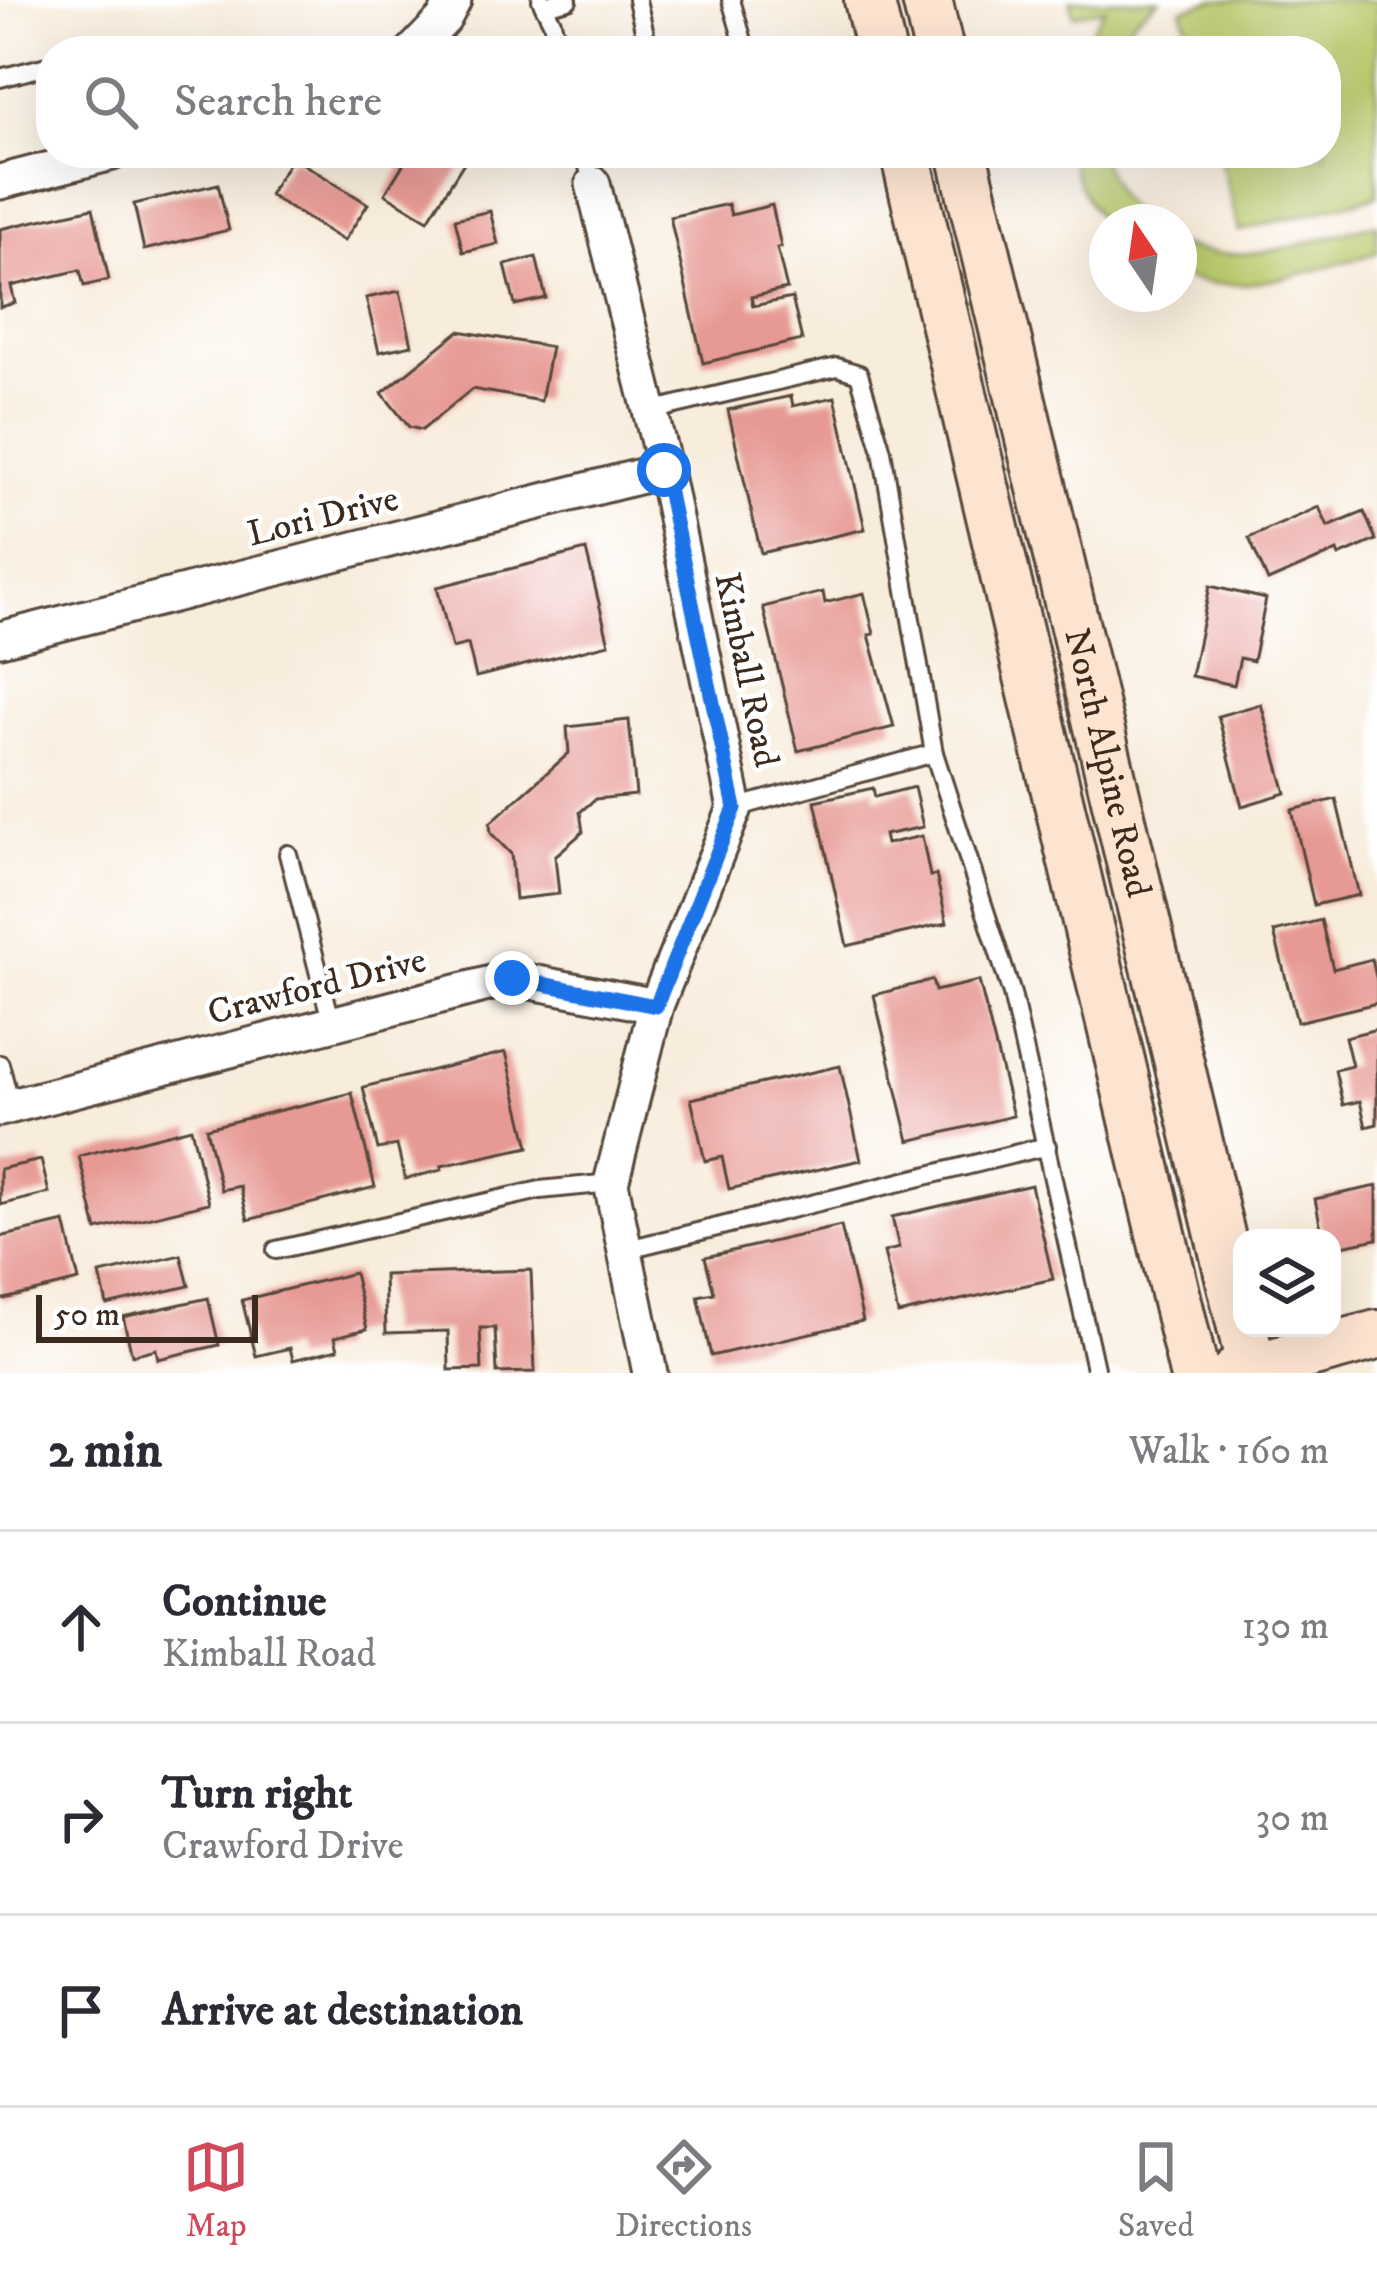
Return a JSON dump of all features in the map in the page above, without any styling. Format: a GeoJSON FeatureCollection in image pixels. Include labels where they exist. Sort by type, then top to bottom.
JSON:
{"type":"FeatureCollection","features":[{"type":"Feature","properties":{"kind":"main road"},"geometry":{"type":"LineString","coordinates":[[869,0],[877,36]]}},
{"type":"Feature","properties":{"kind":"main road"},"geometry":{"type":"LineString","coordinates":[[927,0],[935,36]]}},
{"type":"Feature","properties":{"kind":"main road","name":"North Alpine Road"},"geometry":{"type":"LineString","coordinates":[[909,168],[1194,1373]]}},
{"type":"Feature","properties":{"kind":"main road","name":"North Alpine Road"},"geometry":{"type":"LineString","coordinates":[[965,168],[1246,1372]]}},
{"type":"Feature","properties":{"kind":"main road"},"geometry":{"type":"LineString","coordinates":[[1246,1372],[1377,1335]]}},
{"type":"Feature","properties":{"kind":"street"},"geometry":{"type":"LineString","coordinates":[[428,36],[454,0]]}},
{"type":"Feature","properties":{"kind":"street"},"geometry":{"type":"LineString","coordinates":[[0,182],[54,168]]}},
{"type":"Feature","properties":{"kind":"street","name":"Kimball Road"},"geometry":{"type":"LineString","coordinates":[[589,168],[664,470],[735,808],[656,1006],[611,1183],[650,1373]]}},
{"type":"Feature","properties":{"kind":"street","name":"Lori Drive"},"geometry":{"type":"LineString","coordinates":[[0,639],[664,470]]}},
{"type":"Feature","properties":{"kind":"street","name":"Crawford Drive"},"geometry":{"type":"LineString","coordinates":[[6,1107],[512,978],[656,1006]]}},
{"type":"Feature","properties":{"kind":"lane"},"geometry":{"type":"LineString","coordinates":[[554,36],[543,3],[568,0]]}},
{"type":"Feature","properties":{"kind":"lane"},"geometry":{"type":"LineString","coordinates":[[637,0],[646,36]]}},
{"type":"Feature","properties":{"kind":"lane"},"geometry":{"type":"LineString","coordinates":[[731,0],[742,36]]}},
{"type":"Feature","properties":{"kind":"lane"},"geometry":{"type":"LineString","coordinates":[[0,78],[36,69]]}},
{"type":"Feature","properties":{"kind":"lane"},"geometry":{"type":"LineString","coordinates":[[650,411],[837,368],[859,374],[882,451],[934,753],[1012,994],[1096,1373]]}},
{"type":"Feature","properties":{"kind":"lane"},"geometry":{"type":"LineString","coordinates":[[735,808],[934,753]]}},
{"type":"Feature","properties":{"kind":"lane"},"geometry":{"type":"LineString","coordinates":[[288,854],[332,1024]]}},
{"type":"Feature","properties":{"kind":"lane"},"geometry":{"type":"LineString","coordinates":[[0,1064],[6,1107]]}},
{"type":"Feature","properties":{"kind":"lane"},"geometry":{"type":"LineString","coordinates":[[625,1250],[1047,1145]]}},
{"type":"Feature","properties":{"kind":"lane"},"geometry":{"type":"LineString","coordinates":[[276,1250],[540,1190],[611,1183]]}},
{"type":"Feature","properties":{"kind":"green space"},"geometry":{"type":"Polygon","coordinates":[[[1070,0],[1159,0],[1135,18],[1122,36],[1087,36],[1105,8],[1074,15],[1070,0]]]}},
{"type":"Feature","properties":{"kind":"green space"},"geometry":{"type":"Polygon","coordinates":[[[1215,0],[1377,0],[1377,196],[1239,231],[1223,168],[1341,168],[1341,36],[1189,36],[1182,9],[1215,0]]]}},
{"type":"Feature","properties":{"kind":"green space"},"geometry":{"type":"Polygon","coordinates":[[[1073,168],[1105,168],[1125,204],[1090,204],[1073,168]]]}},
{"type":"Feature","properties":{"kind":"green space"},"geometry":{"type":"Polygon","coordinates":[[[1377,223],[1377,253],[1253,283],[1197,280],[1197,250],[1254,253],[1377,223]]]}},
{"type":"Feature","properties":{"kind":"building"},"geometry":{"type":"Polygon","coordinates":[[[285,168],[310,168],[368,204],[344,241],[269,195],[285,168]]]}},
{"type":"Feature","properties":{"kind":"building"},"geometry":{"type":"Polygon","coordinates":[[[401,168],[461,168],[428,220],[385,194],[401,168]]]}},
{"type":"Feature","properties":{"kind":"building"},"geometry":{"type":"Polygon","coordinates":[[[218,184],[229,230],[144,250],[134,204],[218,184]]]}},
{"type":"Feature","properties":{"kind":"building"},"geometry":{"type":"Polygon","coordinates":[[[728,204],[731,215],[772,205],[787,289],[751,297],[753,306],[792,298],[802,340],[703,363],[670,217],[728,204]]]}},
{"type":"Feature","properties":{"kind":"building"},"geometry":{"type":"Polygon","coordinates":[[[93,208],[109,280],[84,286],[80,270],[11,286],[15,303],[0,307],[0,229],[93,208]]]}},
{"type":"Feature","properties":{"kind":"building"},"geometry":{"type":"Polygon","coordinates":[[[490,211],[498,244],[463,252],[455,219],[490,211]]]}},
{"type":"Feature","properties":{"kind":"building"},"geometry":{"type":"Polygon","coordinates":[[[536,257],[546,298],[515,305],[505,265],[536,257]]]}},
{"type":"Feature","properties":{"kind":"building"},"geometry":{"type":"Polygon","coordinates":[[[400,291],[412,345],[379,352],[366,298],[400,291]]]}},
{"type":"Feature","properties":{"kind":"building"},"geometry":{"type":"Polygon","coordinates":[[[459,331],[551,347],[541,401],[472,389],[422,430],[409,427],[382,393],[459,331]]]}},
{"type":"Feature","properties":{"kind":"building"},"geometry":{"type":"Polygon","coordinates":[[[791,396],[793,406],[835,397],[865,529],[761,553],[728,410],[791,396]]]}},
{"type":"Feature","properties":{"kind":"building"},"geometry":{"type":"Polygon","coordinates":[[[1319,507],[1328,527],[1364,512],[1376,540],[1268,581],[1249,538],[1319,507]]]}},
{"type":"Feature","properties":{"kind":"building"},"geometry":{"type":"Polygon","coordinates":[[[586,550],[609,644],[476,677],[468,644],[452,648],[437,587],[586,550]]]}},
{"type":"Feature","properties":{"kind":"building"},"geometry":{"type":"Polygon","coordinates":[[[1210,586],[1266,599],[1253,661],[1240,658],[1234,685],[1191,676],[1210,586]]]}},
{"type":"Feature","properties":{"kind":"building"},"geometry":{"type":"Polygon","coordinates":[[[823,592],[825,603],[864,593],[874,634],[869,635],[894,727],[798,751],[763,607],[823,592]]]}},
{"type":"Feature","properties":{"kind":"building"},"geometry":{"type":"Polygon","coordinates":[[[1261,704],[1286,793],[1242,806],[1218,716],[1261,704]]]}},
{"type":"Feature","properties":{"kind":"building"},"geometry":{"type":"Polygon","coordinates":[[[629,720],[636,795],[595,799],[580,812],[583,832],[555,856],[559,894],[515,899],[511,854],[491,833],[490,823],[569,753],[567,727],[629,720]]]}},
{"type":"Feature","properties":{"kind":"building"},"geometry":{"type":"Polygon","coordinates":[[[914,787],[923,827],[884,835],[886,844],[922,836],[947,923],[847,946],[815,801],[873,788],[875,797],[914,787]]]}},
{"type":"Feature","properties":{"kind":"building"},"geometry":{"type":"Polygon","coordinates":[[[1336,799],[1359,895],[1314,905],[1292,810],[1336,799]]]}},
{"type":"Feature","properties":{"kind":"building"},"geometry":{"type":"Polygon","coordinates":[[[1321,920],[1333,969],[1372,959],[1377,1003],[1297,1022],[1274,932],[1321,920]]]}},
{"type":"Feature","properties":{"kind":"building"},"geometry":{"type":"Polygon","coordinates":[[[932,980],[935,991],[979,981],[1013,1116],[909,1141],[874,995],[932,980]]]}},
{"type":"Feature","properties":{"kind":"building"},"geometry":{"type":"Polygon","coordinates":[[[1377,1029],[1377,1124],[1366,1127],[1360,1101],[1343,1105],[1335,1070],[1352,1066],[1345,1037],[1377,1029]]]}},
{"type":"Feature","properties":{"kind":"building"},"geometry":{"type":"Polygon","coordinates":[[[506,1052],[529,1147],[405,1179],[397,1145],[378,1149],[363,1087],[506,1052]]]}},
{"type":"Feature","properties":{"kind":"building"},"geometry":{"type":"Polygon","coordinates":[[[840,1066],[861,1160],[729,1189],[722,1157],[705,1161],[691,1099],[840,1066]]]}},
{"type":"Feature","properties":{"kind":"building"},"geometry":{"type":"Polygon","coordinates":[[[352,1093],[375,1187],[248,1220],[240,1186],[221,1190],[206,1128],[352,1093]]]}},
{"type":"Feature","properties":{"kind":"building"},"geometry":{"type":"Polygon","coordinates":[[[191,1128],[209,1203],[97,1230],[79,1156],[191,1128]]]}},
{"type":"Feature","properties":{"kind":"building"},"geometry":{"type":"Polygon","coordinates":[[[41,1160],[49,1193],[0,1205],[0,1169],[41,1160]]]}},
{"type":"Feature","properties":{"kind":"building"},"geometry":{"type":"Polygon","coordinates":[[[1031,1185],[1053,1279],[898,1314],[884,1252],[899,1248],[892,1217],[1031,1185]]]}},
{"type":"Feature","properties":{"kind":"building"},"geometry":{"type":"Polygon","coordinates":[[[1377,1186],[1377,1239],[1341,1246],[1341,1229],[1321,1229],[1315,1199],[1377,1186]]]}},
{"type":"Feature","properties":{"kind":"building"},"geometry":{"type":"Polygon","coordinates":[[[65,1222],[79,1281],[0,1300],[0,1237],[65,1222]]]}},
{"type":"Feature","properties":{"kind":"building"},"geometry":{"type":"Polygon","coordinates":[[[841,1226],[863,1321],[711,1356],[698,1296],[714,1293],[705,1257],[841,1226]]]}},
{"type":"Feature","properties":{"kind":"building"},"geometry":{"type":"Polygon","coordinates":[[[181,1255],[189,1286],[107,1305],[100,1274],[181,1255]]]}},
{"type":"Feature","properties":{"kind":"building"},"geometry":{"type":"Polygon","coordinates":[[[531,1270],[535,1372],[497,1373],[495,1328],[480,1328],[482,1369],[449,1370],[448,1331],[386,1333],[384,1275],[531,1270]]]}},
{"type":"Feature","properties":{"kind":"building"},"geometry":{"type":"Polygon","coordinates":[[[354,1273],[367,1329],[335,1337],[338,1349],[293,1360],[290,1348],[256,1356],[242,1300],[354,1273]]]}},
{"type":"Feature","properties":{"kind":"building"},"geometry":{"type":"Polygon","coordinates":[[[208,1298],[219,1345],[158,1359],[156,1349],[132,1355],[123,1317],[208,1298]]]}},
{"type":"Feature","properties":{"kind":"route"},"geometry":{"type":"LineString","coordinates":[[512,978],[656,1006],[735,808],[664,470]]}}]}
